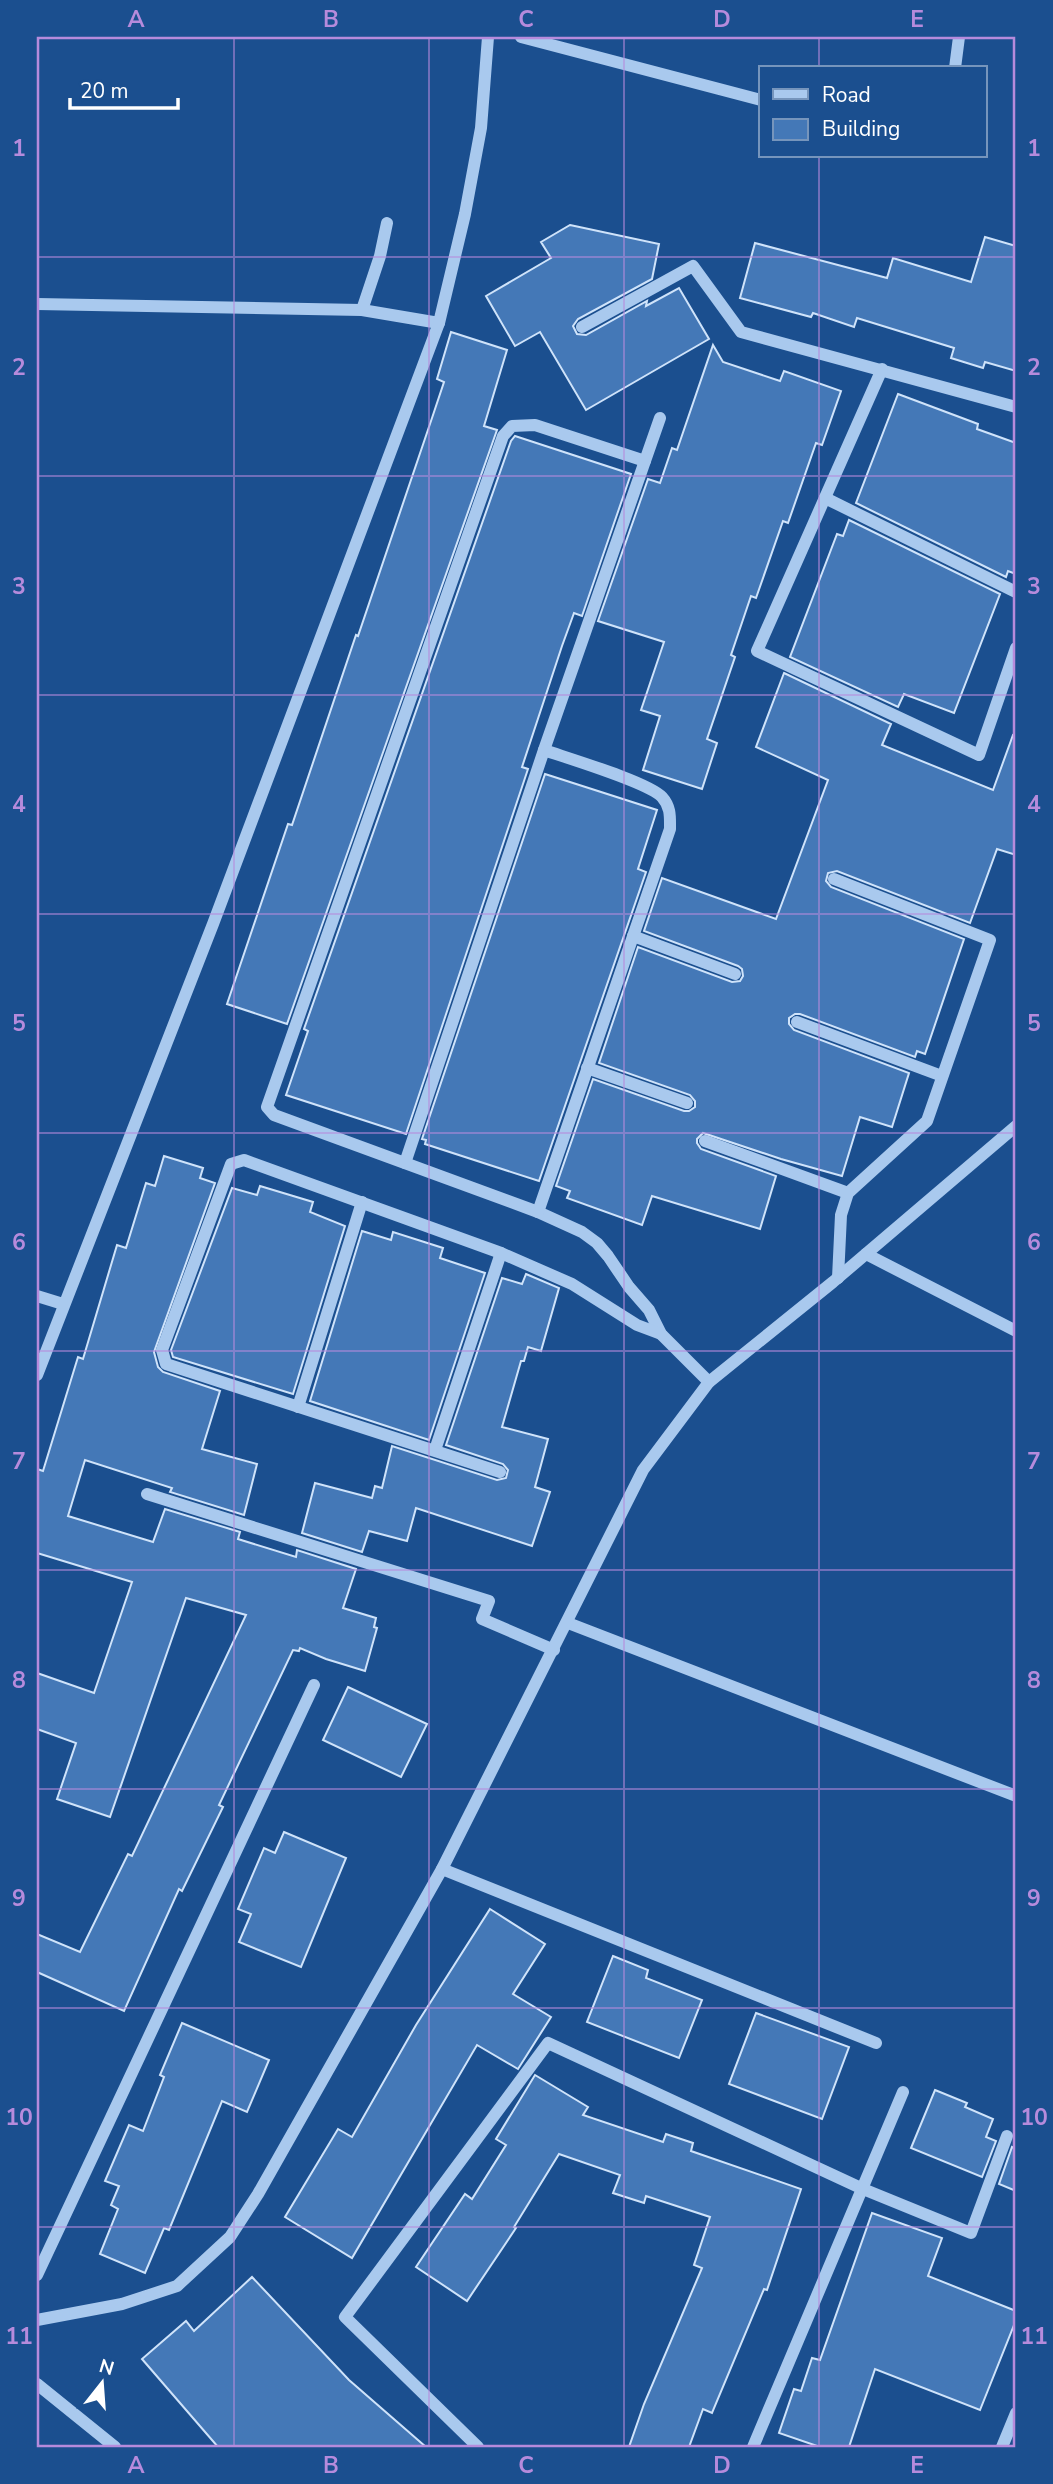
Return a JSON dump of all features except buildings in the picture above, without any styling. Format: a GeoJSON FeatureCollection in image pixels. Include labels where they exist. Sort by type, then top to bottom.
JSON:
{"type":"FeatureCollection","features":[{"type":"Feature","properties":{"kind":"street"},"geometry":{"type":"LineString","coordinates":[[37,1375],[213,924],[439,323],[465,214],[481,128],[488,37]]}},
{"type":"Feature","properties":{"kind":"street"},"geometry":{"type":"LineString","coordinates":[[521,37],[759,99]]}},
{"type":"Feature","properties":{"kind":"street"},"geometry":{"type":"LineString","coordinates":[[955,66],[959,37]]}},
{"type":"Feature","properties":{"kind":"street"},"geometry":{"type":"LineString","coordinates":[[362,310],[380,256],[387,222]]}},
{"type":"Feature","properties":{"kind":"street"},"geometry":{"type":"LineString","coordinates":[[582,327],[693,266],[741,332],[1016,407]]}},
{"type":"Feature","properties":{"kind":"street"},"geometry":{"type":"LineString","coordinates":[[37,304],[362,310],[439,323]]}},
{"type":"Feature","properties":{"kind":"street"},"geometry":{"type":"LineString","coordinates":[[882,369],[757,651],[979,755],[1016,648]]}},
{"type":"Feature","properties":{"kind":"street"},"geometry":{"type":"LineString","coordinates":[[405,1163],[544,750],[660,418]]}},
{"type":"Feature","properties":{"kind":"street"},"geometry":{"type":"LineString","coordinates":[[645,461],[535,425],[512,426],[503,436],[269,1102],[269,1112],[538,1212],[582,1232],[597,1243],[649,1310],[661,1334],[709,1382]]}},
{"type":"Feature","properties":{"kind":"street"},"geometry":{"type":"LineString","coordinates":[[825,498],[1016,592]]}},
{"type":"Feature","properties":{"kind":"street"},"geometry":{"type":"LineString","coordinates":[[538,1212],[670,829],[670,809],[662,796],[643,786],[544,750]]}},
{"type":"Feature","properties":{"kind":"street"},"geometry":{"type":"LineString","coordinates":[[834,879],[990,940],[927,1121],[848,1193],[841,1215],[838,1278]]}},
{"type":"Feature","properties":{"kind":"street"},"geometry":{"type":"LineString","coordinates":[[633,936],[735,974]]}},
{"type":"Feature","properties":{"kind":"street"},"geometry":{"type":"LineString","coordinates":[[797,1021],[942,1076]]}},
{"type":"Feature","properties":{"kind":"street"},"geometry":{"type":"LineString","coordinates":[[587,1068],[687,1102]]}},
{"type":"Feature","properties":{"kind":"street"},"geometry":{"type":"LineString","coordinates":[[37,2320],[122,2304],[177,2286],[230,2237],[258,2194],[442,1869],[643,1470],[709,1382],[838,1278],[1016,1126]]}},
{"type":"Feature","properties":{"kind":"street"},"geometry":{"type":"LineString","coordinates":[[705,1141],[848,1193]]}},
{"type":"Feature","properties":{"kind":"street"},"geometry":{"type":"LineString","coordinates":[[500,1472],[166,1364],[162,1350],[231,1164],[244,1160],[501,1253],[572,1284],[637,1325],[661,1334]]}},
{"type":"Feature","properties":{"kind":"street"},"geometry":{"type":"LineString","coordinates":[[298,1407],[362,1202]]}},
{"type":"Feature","properties":{"kind":"street"},"geometry":{"type":"LineString","coordinates":[[435,1450],[501,1253]]}},
{"type":"Feature","properties":{"kind":"street"},"geometry":{"type":"LineString","coordinates":[[866,1254],[1016,1331]]}},
{"type":"Feature","properties":{"kind":"street"},"geometry":{"type":"LineString","coordinates":[[37,1296],[63,1304]]}},
{"type":"Feature","properties":{"kind":"street"},"geometry":{"type":"LineString","coordinates":[[147,1494],[489,1601],[482,1619],[554,1650]]}},
{"type":"Feature","properties":{"kind":"street"},"geometry":{"type":"LineString","coordinates":[[568,1623],[1016,1796]]}},
{"type":"Feature","properties":{"kind":"street"},"geometry":{"type":"LineString","coordinates":[[37,2275],[314,1685]]}},
{"type":"Feature","properties":{"kind":"street"},"geometry":{"type":"LineString","coordinates":[[442,1869],[876,2043]]}},
{"type":"Feature","properties":{"kind":"street"},"geometry":{"type":"LineString","coordinates":[[478,2447],[345,2317],[548,2043],[863,2189],[971,2233],[1007,2136]]}},
{"type":"Feature","properties":{"kind":"street"},"geometry":{"type":"LineString","coordinates":[[753,2447],[903,2092]]}},
{"type":"Feature","properties":{"kind":"street"},"geometry":{"type":"LineString","coordinates":[[37,2384],[113,2446]]}},
{"type":"Feature","properties":{"kind":"street"},"geometry":{"type":"LineString","coordinates":[[1002,2447],[1016,2413]]}}]}
